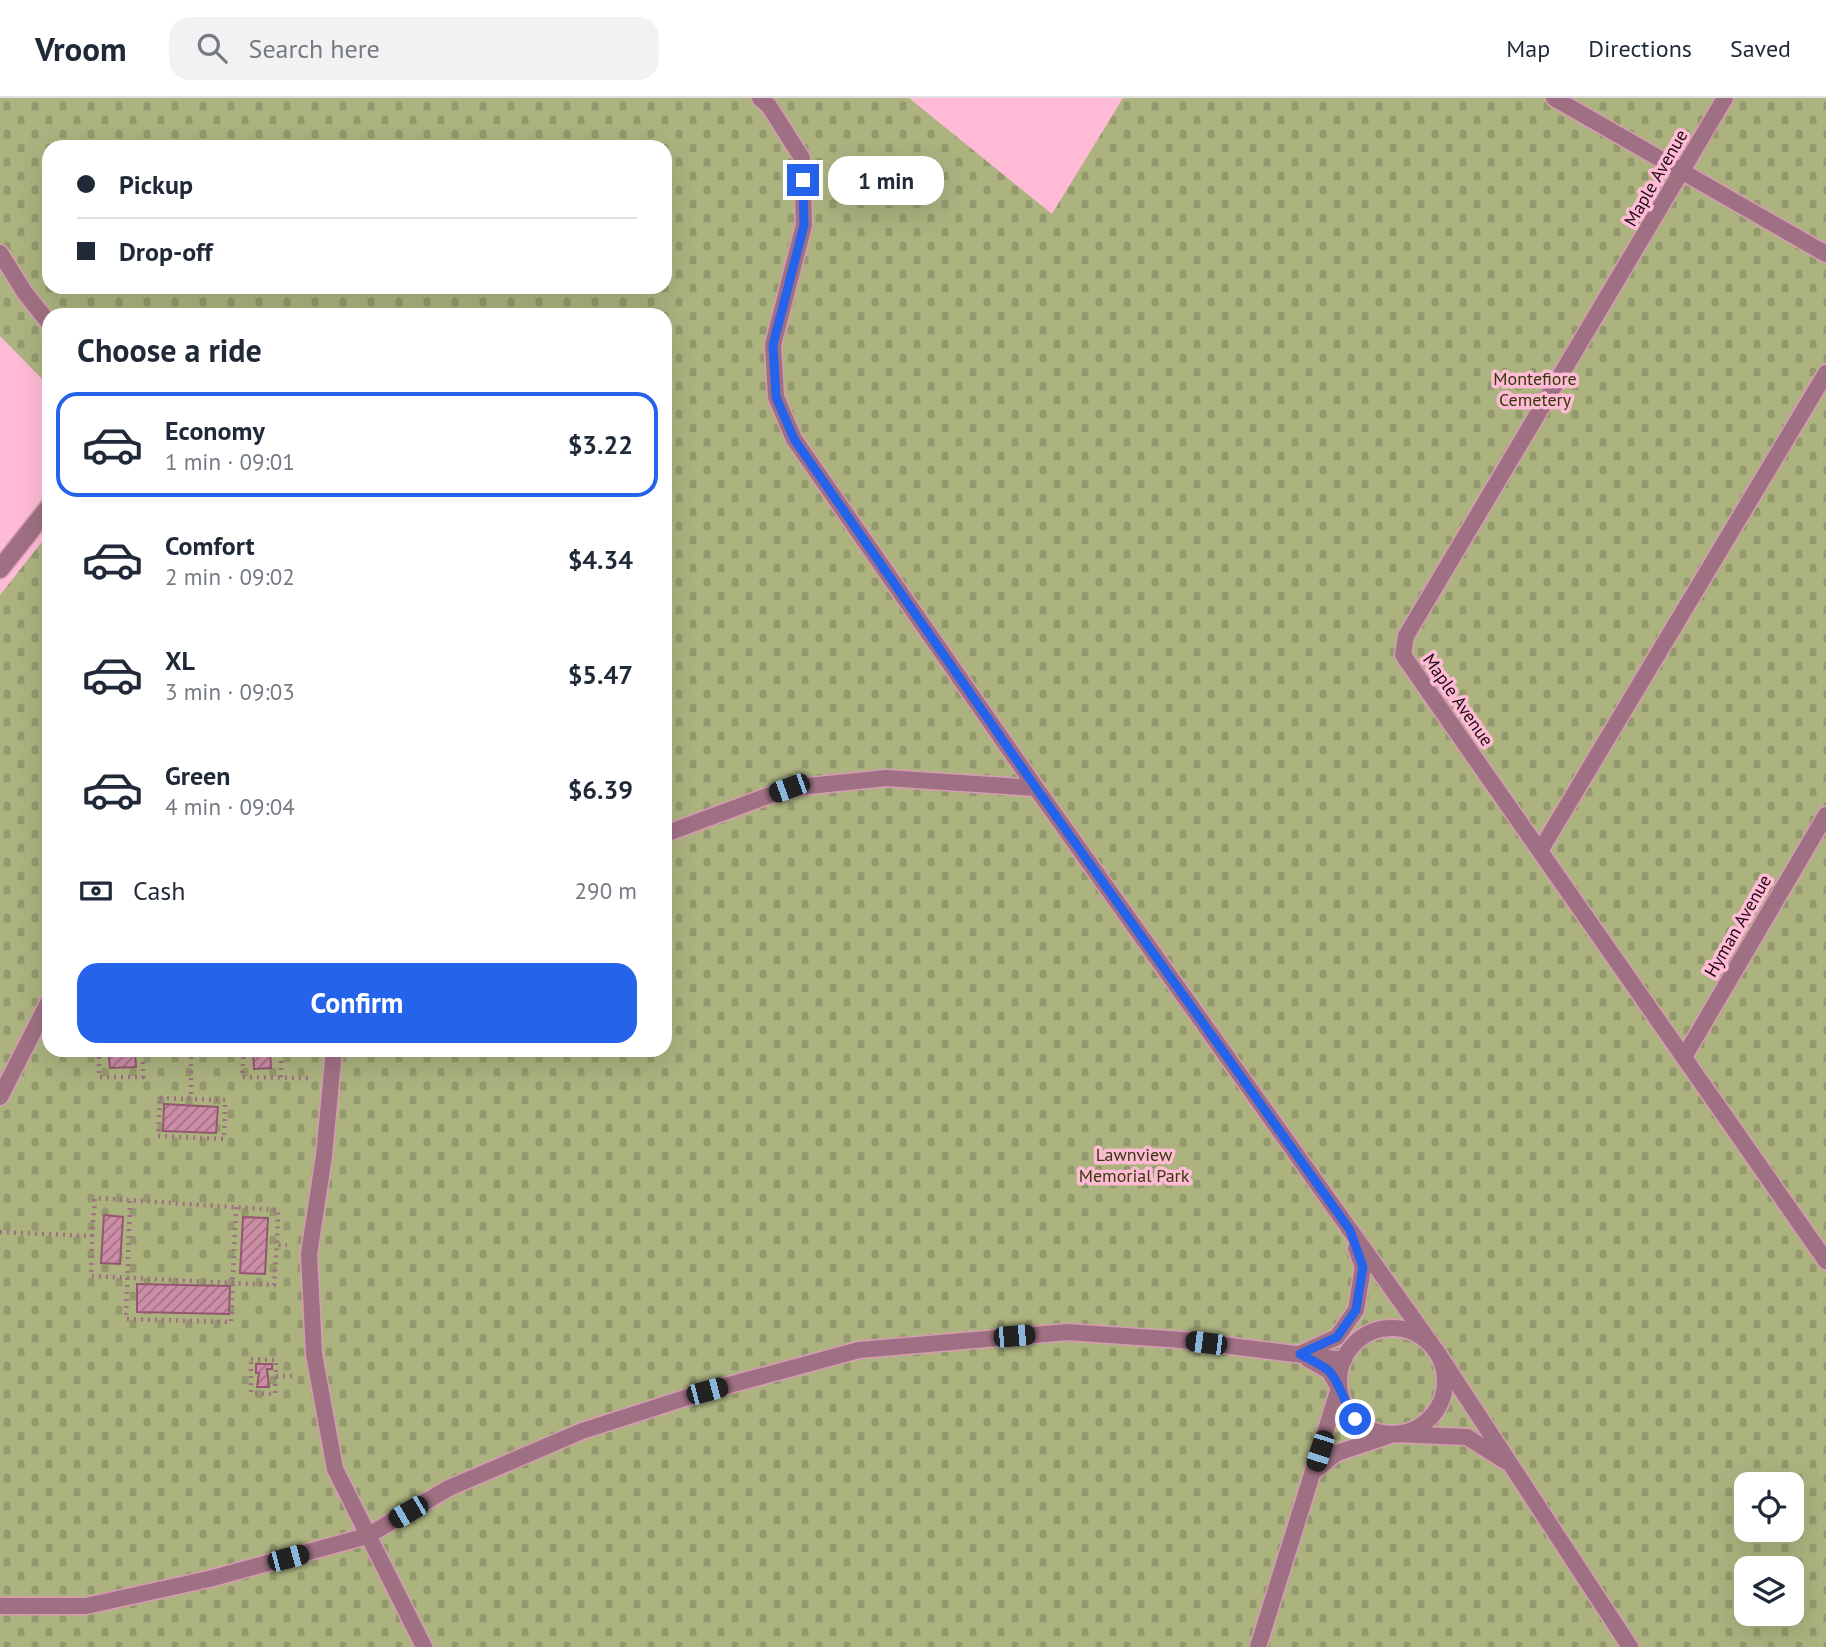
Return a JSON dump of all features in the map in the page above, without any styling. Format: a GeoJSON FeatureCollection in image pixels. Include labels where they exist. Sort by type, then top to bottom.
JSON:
{"type":"FeatureCollection","features":[{"type":"Feature","properties":{"kind":"street"},"geometry":{"type":"LineString","coordinates":[[0,569],[42,516]]}},
{"type":"Feature","properties":{"kind":"lane"},"geometry":{"type":"LineString","coordinates":[[760,98],[769,106],[802,158],[804,225],[773,345],[776,397],[794,439],[1036,788],[1439,1355],[1630,1647]]}},
{"type":"Feature","properties":{"kind":"lane"},"geometry":{"type":"LineString","coordinates":[[1554,98],[1826,254]]}},
{"type":"Feature","properties":{"kind":"lane","name":"Maple Avenue"},"geometry":{"type":"LineString","coordinates":[[1724,98],[1406,636],[1403,655],[1826,1261]]}},
{"type":"Feature","properties":{"kind":"lane"},"geometry":{"type":"LineString","coordinates":[[0,253],[42,314]]}},
{"type":"Feature","properties":{"kind":"lane"},"geometry":{"type":"LineString","coordinates":[[1540,851],[1826,373]]}},
{"type":"Feature","properties":{"kind":"lane"},"geometry":{"type":"LineString","coordinates":[[672,831],[789,788],[886,778],[1036,788]]}},
{"type":"Feature","properties":{"kind":"lane","name":"Hyman Avenue"},"geometry":{"type":"LineString","coordinates":[[1684,1057],[1826,815]]}},
{"type":"Feature","properties":{"kind":"lane"},"geometry":{"type":"LineString","coordinates":[[0,1097],[42,1016]]}},
{"type":"Feature","properties":{"kind":"lane"},"geometry":{"type":"LineString","coordinates":[[333,1057],[324,1156],[310,1246],[314,1354],[335,1469],[424,1647]]}},
{"type":"Feature","properties":{"kind":"lane"},"geometry":{"type":"LineString","coordinates":[[1300,1354],[1337,1337],[1356,1310],[1363,1267],[1350,1230]]}},
{"type":"Feature","properties":{"kind":"lane"},"geometry":{"type":"LineString","coordinates":[[1258,1647],[1339,1388],[1340,1370],[1347,1352],[1360,1338],[1375,1330],[1394,1327],[1412,1331],[1428,1341],[1439,1355],[1445,1373],[1445,1391],[1439,1406],[1429,1419],[1415,1429],[1337,1453],[1313,1472]]}},
{"type":"Feature","properties":{"kind":"lane"},"geometry":{"type":"LineString","coordinates":[[0,1606],[86,1606],[209,1579],[367,1536],[449,1488],[582,1431],[707,1391],[859,1350],[1067,1332],[1182,1340],[1345,1360]]}},
{"type":"Feature","properties":{"kind":"lane"},"geometry":{"type":"LineString","coordinates":[[1300,1354],[1329,1371],[1345,1406],[1355,1419],[1368,1428],[1394,1434],[1467,1437],[1510,1464]]}},
{"type":"Feature","properties":{"kind":"path"},"geometry":{"type":"LineString","coordinates":[[99,1057],[99,1077],[143,1077],[143,1057]]}},
{"type":"Feature","properties":{"kind":"path"},"geometry":{"type":"LineString","coordinates":[[191,1057],[191,1098]]}},
{"type":"Feature","properties":{"kind":"path"},"geometry":{"type":"LineString","coordinates":[[243,1057],[242,1077],[331,1079]]}},
{"type":"Feature","properties":{"kind":"path"},"geometry":{"type":"LineString","coordinates":[[281,1057],[281,1077]]}},
{"type":"Feature","properties":{"kind":"path"},"geometry":{"type":"LineString","coordinates":[[160,1097],[191,1098],[225,1100],[224,1139],[158,1136],[160,1097]]}},
{"type":"Feature","properties":{"kind":"path"},"geometry":{"type":"LineString","coordinates":[[94,1198],[236,1207],[278,1210],[274,1285],[91,1276],[94,1198]]}},
{"type":"Feature","properties":{"kind":"path"},"geometry":{"type":"LineString","coordinates":[[130,1201],[126,1319],[231,1322],[236,1207]]}},
{"type":"Feature","properties":{"kind":"path"},"geometry":{"type":"LineString","coordinates":[[0,1232],[93,1236]]}},
{"type":"Feature","properties":{"kind":"path"},"geometry":{"type":"LineString","coordinates":[[276,1245],[310,1246]]}},
{"type":"Feature","properties":{"kind":"path"},"geometry":{"type":"LineString","coordinates":[[251,1359],[276,1360],[275,1394],[251,1393],[251,1359]]}},
{"type":"Feature","properties":{"kind":"green space","name":"Lawnview Memorial Park"},"geometry":{"type":"Polygon","coordinates":[[[0,98],[909,98],[1052,214],[1123,98],[1826,98],[1826,1647],[0,1647],[0,595],[42,542],[42,1057],[672,1057],[672,308],[42,308],[42,379],[0,336],[0,98]]]}},
{"type":"Feature","properties":{"kind":"building"},"geometry":{"type":"Polygon","coordinates":[[[109,1057],[135,1057],[136,1067],[110,1068],[109,1057]]]}},
{"type":"Feature","properties":{"kind":"building"},"geometry":{"type":"Polygon","coordinates":[[[253,1057],[270,1057],[271,1068],[254,1069],[253,1057]]]}},
{"type":"Feature","properties":{"kind":"building"},"geometry":{"type":"Polygon","coordinates":[[[164,1104],[218,1107],[216,1133],[163,1131],[164,1104]]]}},
{"type":"Feature","properties":{"kind":"building"},"geometry":{"type":"Polygon","coordinates":[[[104,1215],[123,1217],[120,1264],[101,1263],[104,1215]]]}},
{"type":"Feature","properties":{"kind":"building"},"geometry":{"type":"Polygon","coordinates":[[[243,1217],[268,1218],[265,1274],[240,1273],[243,1217]]]}},
{"type":"Feature","properties":{"kind":"building"},"geometry":{"type":"Polygon","coordinates":[[[137,1284],[230,1286],[229,1314],[137,1312],[137,1284]]]}},
{"type":"Feature","properties":{"kind":"building"},"geometry":{"type":"Polygon","coordinates":[[[256,1364],[272,1364],[272,1369],[267,1369],[269,1387],[257,1387],[259,1373],[256,1373],[256,1364]]]}},
{"type":"Feature","properties":{"kind":"route"},"geometry":{"type":"LineString","coordinates":[[803,180],[804,225],[773,345],[776,397],[794,439],[1036,788],[1350,1230],[1363,1267],[1356,1310],[1337,1337],[1300,1354],[1329,1371],[1345,1406],[1355,1419]]}},
{"type":"Feature","properties":{"kind":"park label","name":"Montefiore Cemetery"},"geometry":{"type":"Point","coordinates":[1535,389]}}]}
